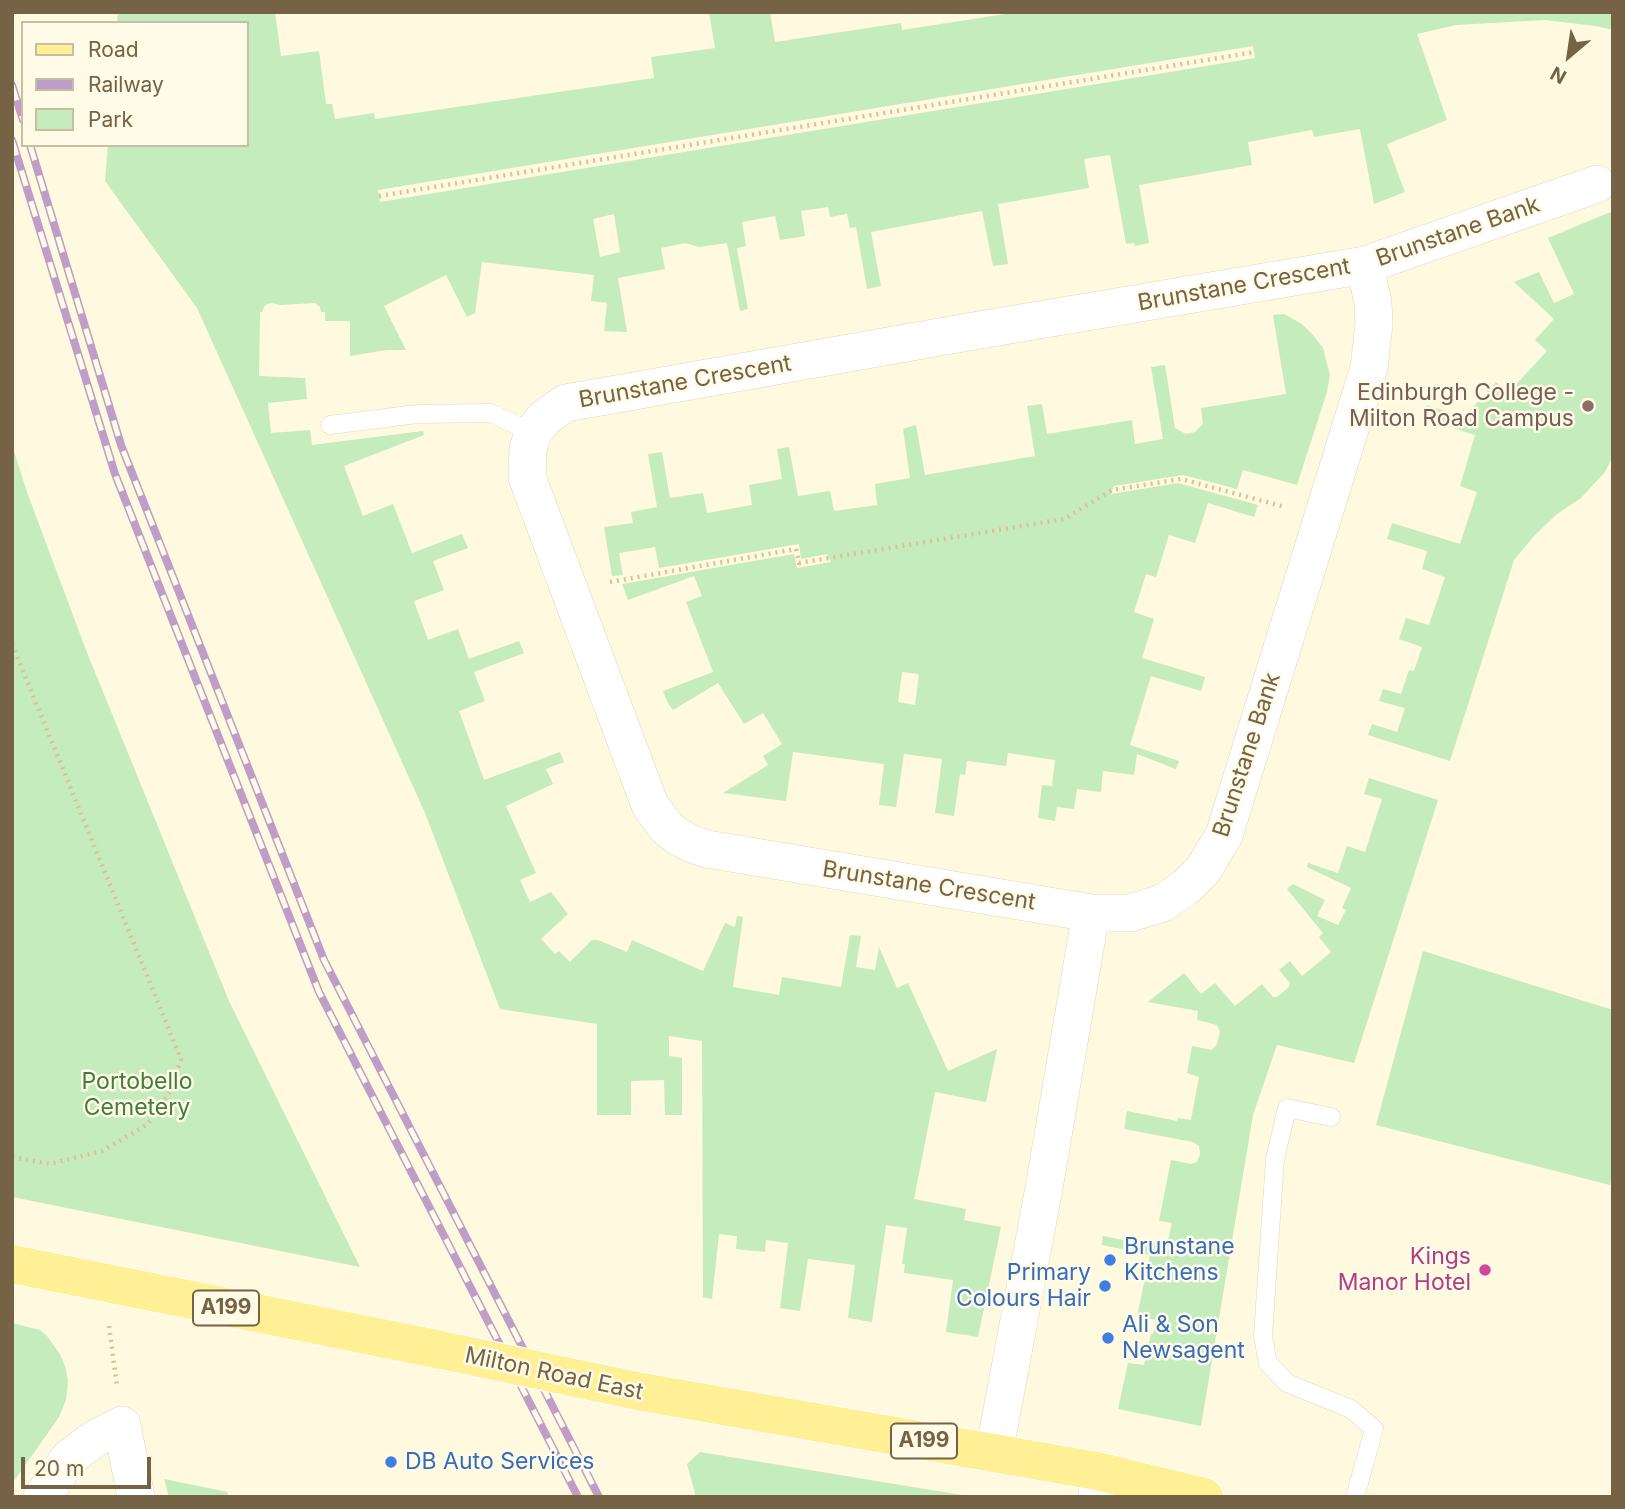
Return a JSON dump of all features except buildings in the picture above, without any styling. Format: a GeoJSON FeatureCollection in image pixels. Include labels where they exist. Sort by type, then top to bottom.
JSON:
{"type":"FeatureCollection","features":[{"type":"Feature","properties":{"kind":"main road","name":"Milton Road East"},"geometry":{"type":"LineString","coordinates":[[12,1264],[642,1392],[994,1453],[1097,1484],[1204,1497]]}},
{"type":"Feature","properties":{"kind":"street","name":"Brunstane Bank"},"geometry":{"type":"LineString","coordinates":[[1091,913],[1129,913],[1163,903],[1186,887],[1203,870],[1224,835],[1364,387],[1373,346],[1374,324],[1373,303],[1365,265],[1597,184]]}},
{"type":"Feature","properties":{"kind":"street","name":"Brunstane Crescent"},"geometry":{"type":"LineString","coordinates":[[1091,913],[706,849],[677,836],[666,827],[650,805],[527,477],[528,449],[533,433],[544,418],[566,403],[1365,265]]}},
{"type":"Feature","properties":{"kind":"street"},"geometry":{"type":"LineString","coordinates":[[994,1453],[1044,1188],[1091,913]]}},
{"type":"Feature","properties":{"kind":"street"},"geometry":{"type":"LineString","coordinates":[[42,1497],[69,1458],[96,1438],[122,1425],[136,1497]]}},
{"type":"Feature","properties":{"kind":"lane"},"geometry":{"type":"LineString","coordinates":[[330,425],[417,414],[491,413],[533,433]]}},
{"type":"Feature","properties":{"kind":"lane"},"geometry":{"type":"LineString","coordinates":[[1331,1117],[1287,1108],[1275,1159],[1264,1336],[1268,1363],[1287,1383],[1351,1409],[1374,1429],[1354,1497]]}},
{"type":"Feature","properties":{"kind":"path"},"geometry":{"type":"LineString","coordinates":[[379,196],[1255,52]]}},
{"type":"Feature","properties":{"kind":"path"},"geometry":{"type":"LineString","coordinates":[[569,590],[796,549],[799,563],[1065,519],[1112,490],[1181,479],[1322,518]]}},
{"type":"Feature","properties":{"kind":"path"},"geometry":{"type":"LineString","coordinates":[[12,644],[181,1059],[170,1090],[148,1124],[102,1151],[50,1164],[12,1157]]}},
{"type":"Feature","properties":{"kind":"path"},"geometry":{"type":"LineString","coordinates":[[103,1283],[122,1425]]}},
{"type":"Feature","properties":{"kind":"green space"},"geometry":{"type":"Polygon","coordinates":[[[118,12],[275,12],[281,56],[319,51],[326,104],[332,104],[335,119],[374,113],[375,119],[654,78],[651,57],[715,48],[709,12],[770,12],[775,42],[901,23],[902,30],[1018,12],[1613,12],[1613,30],[1545,20],[1456,25],[1417,34],[1447,120],[1387,144],[1405,192],[1374,204],[1360,129],[1314,137],[1312,130],[1248,142],[1252,165],[1139,185],[1149,243],[1135,246],[1134,243],[1126,244],[1110,155],[1084,159],[1089,188],[998,204],[1008,264],[993,266],[982,211],[871,232],[881,286],[867,289],[856,227],[850,228],[847,214],[830,217],[828,207],[801,211],[805,236],[780,240],[775,216],[742,222],[746,246],[737,248],[748,309],[740,311],[727,243],[699,247],[685,243],[661,248],[665,269],[618,278],[627,332],[604,331],[607,303],[591,301],[594,275],[482,262],[475,313],[467,317],[446,275],[384,306],[406,350],[350,356],[350,321],[325,321],[325,312],[321,312],[315,303],[272,303],[267,304],[260,312],[259,376],[305,378],[307,399],[268,403],[271,433],[310,430],[312,445],[423,431],[424,435],[344,466],[363,516],[393,504],[412,553],[462,534],[468,548],[433,561],[444,590],[414,601],[428,640],[458,629],[469,659],[519,641],[524,653],[474,672],[485,701],[459,711],[484,780],[560,752],[564,762],[546,769],[553,784],[506,806],[536,873],[520,880],[530,902],[551,892],[568,914],[541,939],[555,954],[559,951],[570,962],[592,940],[627,952],[632,940],[703,971],[725,923],[735,927],[737,916],[743,917],[733,987],[779,995],[782,977],[841,987],[850,935],[861,936],[856,967],[875,970],[879,947],[897,988],[908,983],[948,1071],[997,1049],[986,1102],[935,1092],[914,1199],[966,1209],[964,1220],[1001,1227],[978,1337],[946,1332],[953,1280],[904,1273],[905,1264],[902,1264],[907,1228],[886,1225],[872,1322],[848,1318],[855,1265],[808,1259],[800,1311],[780,1308],[788,1243],[766,1240],[765,1252],[736,1249],[737,1236],[719,1234],[712,1299],[703,1297],[702,1041],[669,1036],[669,1056],[682,1058],[682,1115],[665,1115],[664,1080],[631,1081],[631,1115],[597,1115],[597,1024],[500,1009],[425,813],[197,308],[105,181],[108,147],[248,147],[248,21],[117,21],[118,12]],[[1253,46],[378,190],[380,202],[1255,58],[1253,46]],[[614,214],[593,219],[600,257],[620,252],[614,214]]]}},
{"type":"Feature","properties":{"kind":"green space"},"geometry":{"type":"Polygon","coordinates":[[[1613,211],[1613,456],[1605,472],[1581,498],[1557,514],[1514,560],[1450,761],[1368,735],[1372,724],[1397,732],[1405,708],[1379,701],[1383,689],[1401,694],[1409,670],[1414,671],[1422,647],[1399,639],[1406,618],[1429,625],[1445,577],[1422,569],[1427,551],[1387,539],[1392,523],[1460,544],[1477,492],[1460,486],[1475,435],[1422,418],[1427,405],[1464,417],[1496,382],[1509,392],[1547,351],[1535,340],[1554,319],[1514,282],[1539,272],[1554,303],[1574,294],[1548,238],[1613,211]]]}},
{"type":"Feature","properties":{"kind":"green space"},"geometry":{"type":"Polygon","coordinates":[[[1284,314],[1302,324],[1313,335],[1323,348],[1330,375],[1297,485],[1243,470],[1237,489],[1183,475],[1114,486],[1111,494],[1178,483],[1258,505],[1254,517],[1208,503],[1195,543],[1169,535],[1156,577],[1146,574],[1134,612],[1154,619],[1142,658],[1205,677],[1201,691],[1151,676],[1130,745],[1179,761],[1176,769],[1137,754],[1134,775],[1103,771],[1101,792],[1077,789],[1074,809],[1057,807],[1055,821],[1038,818],[1042,785],[1052,786],[1055,760],[1008,753],[1006,766],[967,761],[965,775],[960,774],[954,816],[935,813],[942,759],[904,754],[896,807],[879,805],[884,764],[793,752],[786,801],[723,793],[768,765],[763,756],[782,744],[763,713],[744,724],[718,683],[673,710],[668,703],[663,691],[713,672],[686,602],[702,596],[694,576],[628,600],[622,584],[794,554],[797,568],[831,562],[827,554],[801,559],[799,544],[659,568],[655,547],[619,553],[623,575],[612,576],[604,527],[633,523],[631,512],[657,507],[648,454],[662,452],[670,498],[703,493],[707,513],[752,505],[749,485],[782,479],[777,449],[789,447],[798,496],[830,491],[834,511],[877,505],[875,484],[910,478],[903,429],[916,425],[925,475],[1035,456],[1027,406],[1042,404],[1047,434],[1132,420],[1135,444],[1163,439],[1151,367],[1165,365],[1175,428],[1186,434],[1195,432],[1203,424],[1201,408],[1286,394],[1273,315],[1284,314]],[[902,672],[898,702],[915,705],[919,674],[902,672]]]}},
{"type":"Feature","properties":{"kind":"green space","name":"Portobello Cemetery"},"geometry":{"type":"Polygon","coordinates":[[[12,445],[86,650],[229,1001],[360,1267],[12,1197],[12,445]]]}},
{"type":"Feature","properties":{"kind":"green space"},"geometry":{"type":"Polygon","coordinates":[[[1369,778],[1438,800],[1354,1063],[1277,1045],[1253,1115],[1201,1426],[1118,1409],[1128,1363],[1144,1365],[1156,1320],[1137,1316],[1150,1255],[1102,1245],[1103,1236],[1154,1246],[1155,1242],[1167,1244],[1172,1223],[1159,1221],[1171,1160],[1191,1164],[1197,1162],[1200,1154],[1199,1146],[1193,1142],[1124,1129],[1127,1111],[1177,1121],[1178,1118],[1191,1120],[1199,1077],[1187,1073],[1192,1046],[1212,1050],[1217,1044],[1220,1031],[1217,1025],[1197,1020],[1198,1011],[1148,1002],[1184,973],[1201,994],[1215,983],[1235,1006],[1262,984],[1273,997],[1277,997],[1290,983],[1279,970],[1290,961],[1302,976],[1331,952],[1319,937],[1323,933],[1287,889],[1293,884],[1325,900],[1317,916],[1338,925],[1346,910],[1342,908],[1351,888],[1307,867],[1308,863],[1338,873],[1347,846],[1365,852],[1382,799],[1364,794],[1369,778]]]}},
{"type":"Feature","properties":{"kind":"green space"},"geometry":{"type":"Polygon","coordinates":[[[1423,951],[1613,1010],[1613,1174],[1610,1185],[1376,1125],[1423,951]]]}},
{"type":"Feature","properties":{"kind":"green space"},"geometry":{"type":"Polygon","coordinates":[[[12,1323],[40,1330],[47,1336],[60,1354],[68,1381],[66,1400],[59,1417],[12,1484],[12,1323]]]}},
{"type":"Feature","properties":{"kind":"green space"},"geometry":{"type":"Polygon","coordinates":[[[700,1452],[974,1497],[696,1497],[687,1464],[700,1452]]]}},
{"type":"Feature","properties":{"kind":"green space"},"geometry":{"type":"Polygon","coordinates":[[[164,1479],[228,1492],[227,1497],[169,1497],[164,1479]]]}},
{"type":"Feature","properties":{"kind":"railway"},"geometry":{"type":"LineString","coordinates":[[12,85],[21,114]]}},
{"type":"Feature","properties":{"kind":"railway"},"geometry":{"type":"LineString","coordinates":[[12,140],[115,474],[319,992],[578,1497]]}},
{"type":"Feature","properties":{"kind":"railway"},"geometry":{"type":"LineString","coordinates":[[31,147],[121,445],[324,960],[599,1497]]}},
{"type":"Feature","properties":{"kind":"place","name":"Edinburgh College - Milton Road Campus"},"geometry":{"type":"Point","coordinates":[1588,406]}},
{"type":"Feature","properties":{"kind":"place","name":"Brunstane Kitchens"},"geometry":{"type":"Point","coordinates":[1110,1260]}},
{"type":"Feature","properties":{"kind":"place","name":"Kings Manor Hotel"},"geometry":{"type":"Point","coordinates":[1485,1270]}},
{"type":"Feature","properties":{"kind":"place","name":"Primary Colours Hair"},"geometry":{"type":"Point","coordinates":[1105,1286]}},
{"type":"Feature","properties":{"kind":"place","name":"Ali & Son Newsagent"},"geometry":{"type":"Point","coordinates":[1108,1338]}},
{"type":"Feature","properties":{"kind":"place","name":"DB Auto Services"},"geometry":{"type":"Point","coordinates":[391,1462]}}]}
